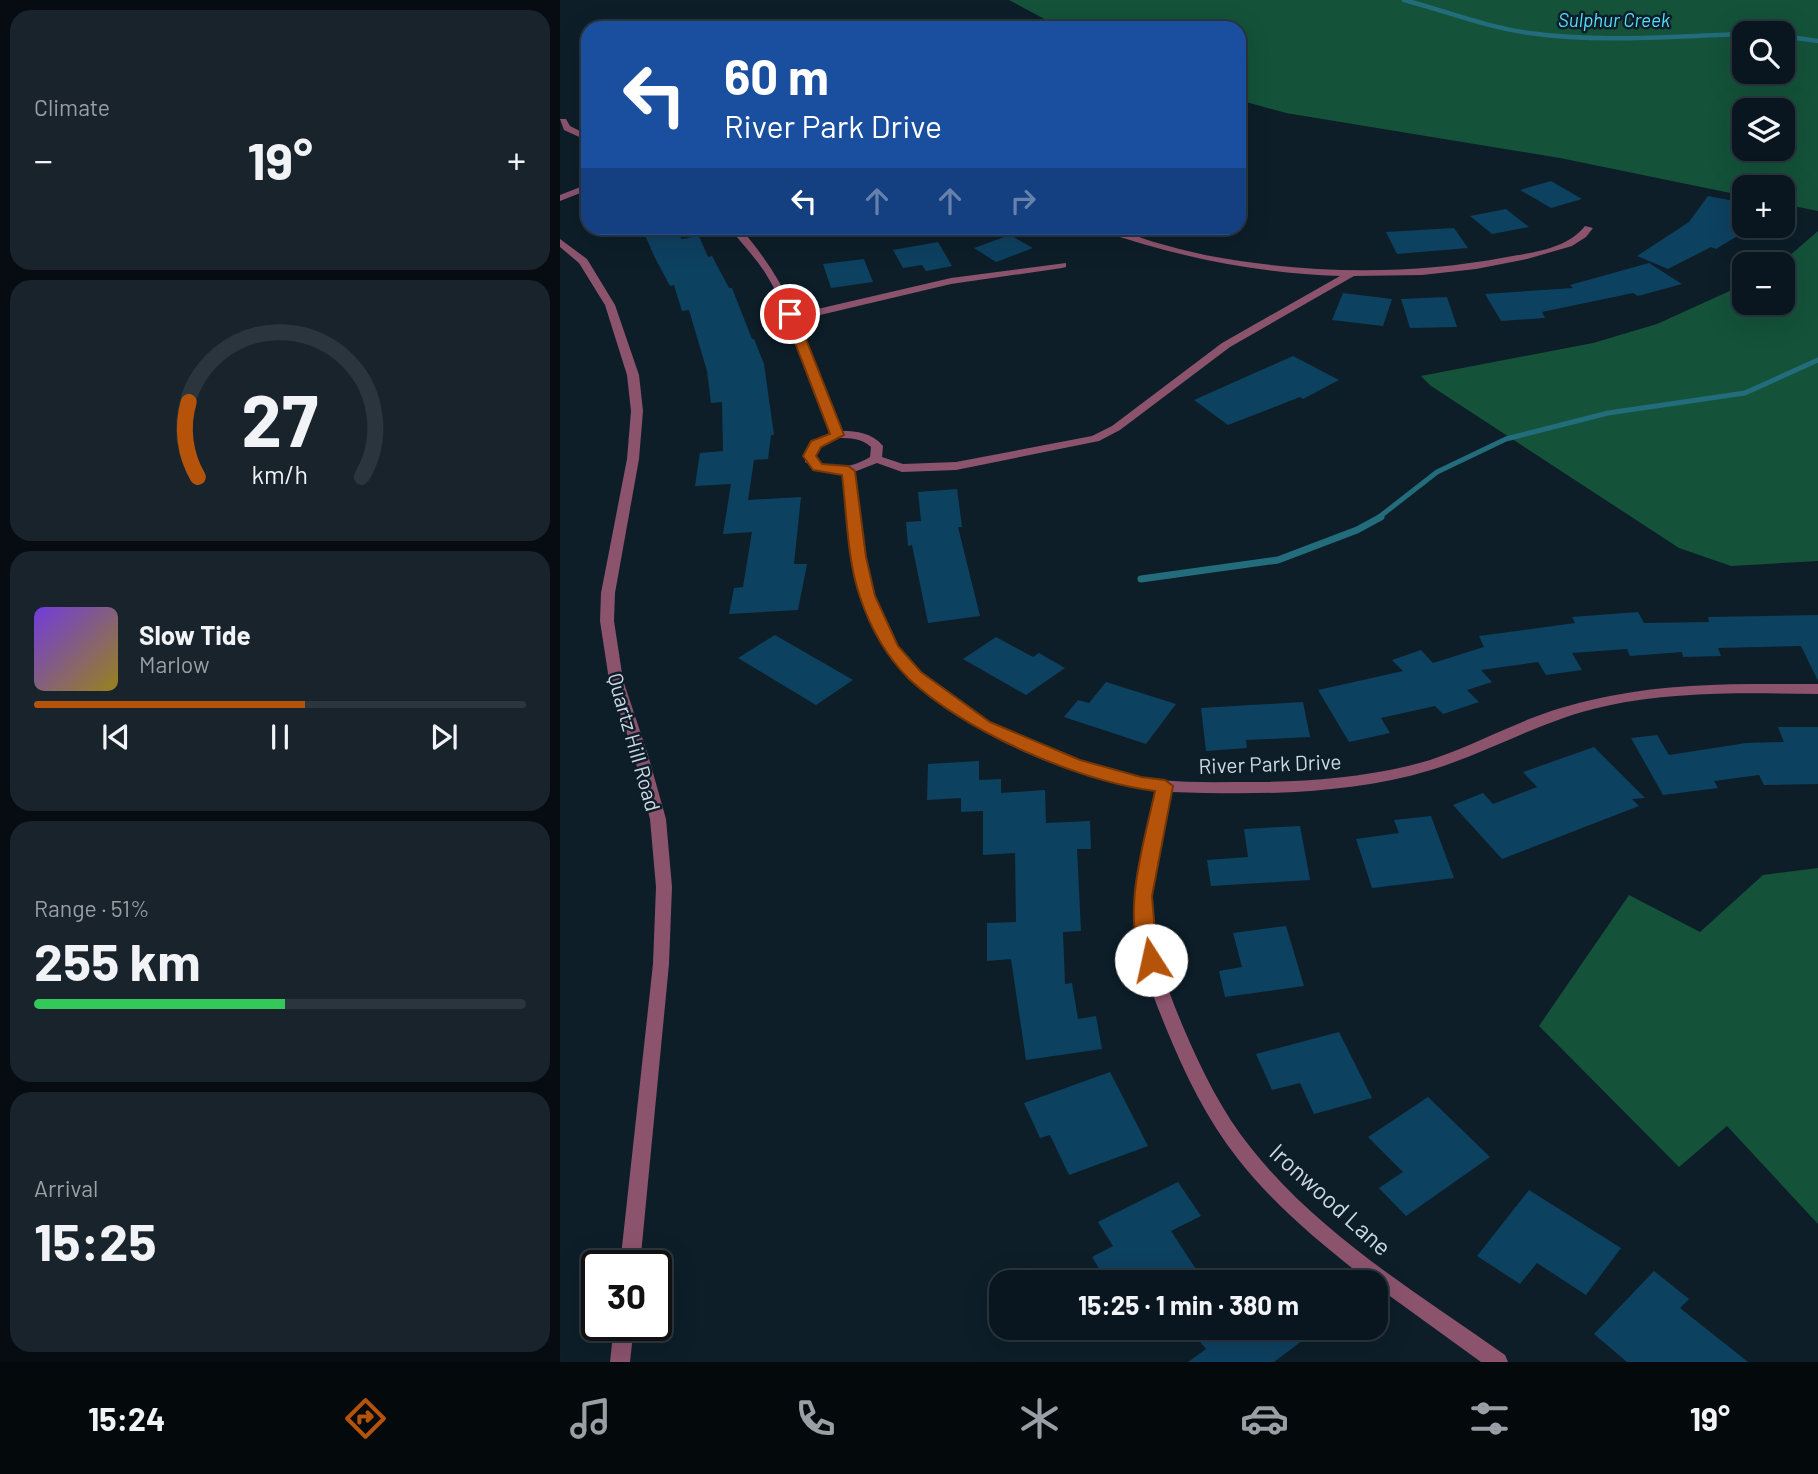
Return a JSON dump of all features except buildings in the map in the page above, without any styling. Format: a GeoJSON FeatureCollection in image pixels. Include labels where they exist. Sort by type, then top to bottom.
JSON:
{"type":"FeatureCollection","features":[{"type":"Feature","properties":{"kind":"street"},"geometry":{"type":"LineString","coordinates":[[564,121],[567,128],[581,135]]}},
{"type":"Feature","properties":{"kind":"street"},"geometry":{"type":"LineString","coordinates":[[560,198],[581,190]]}},
{"type":"Feature","properties":{"kind":"street"},"geometry":{"type":"LineString","coordinates":[[1122,235],[1147,244],[1228,262],[1352,272],[1434,270],[1512,259],[1563,246],[1586,233],[1588,228]]}},
{"type":"Feature","properties":{"kind":"street"},"geometry":{"type":"LineString","coordinates":[[740,235],[778,285],[837,435]]}},
{"type":"Feature","properties":{"kind":"street","name":"Quartz Hill Road"},"geometry":{"type":"LineString","coordinates":[[560,242],[583,261],[610,305],[633,375],[637,411],[633,459],[608,593],[607,621],[616,680],[644,765],[658,819],[664,887],[661,964],[632,1250]]}},
{"type":"Feature","properties":{"kind":"street"},"geometry":{"type":"LineString","coordinates":[[792,318],[951,281],[1062,265]]}},
{"type":"Feature","properties":{"kind":"street"},"geometry":{"type":"LineString","coordinates":[[876,459],[877,446],[873,441],[856,435],[837,435],[816,444],[809,456],[817,467],[837,471],[848,471],[876,459],[902,468],[956,466],[1095,439],[1116,428],[1226,345],[1352,272]]}},
{"type":"Feature","properties":{"kind":"street","name":"River Park Drive"},"geometry":{"type":"LineString","coordinates":[[848,471],[867,596],[891,648],[915,676],[972,719],[1033,748],[1141,783],[1165,786],[1310,787],[1365,781],[1414,770],[1541,720],[1611,701],[1670,692],[1818,689]]}},
{"type":"Feature","properties":{"kind":"street","name":"Ironwood Lane"},"geometry":{"type":"LineString","coordinates":[[1165,786],[1143,896],[1146,932],[1161,995],[1190,1065],[1212,1104],[1257,1169],[1295,1206],[1368,1269],[1498,1362]]}},
{"type":"Feature","properties":{"kind":"street"},"geometry":{"type":"LineString","coordinates":[[620,1362],[622,1341]]}},
{"type":"Feature","properties":{"kind":"green space"},"geometry":{"type":"Polygon","coordinates":[[[1009,0],[1818,0],[1818,211],[1795,206],[1795,175],[1732,175],[1732,193],[1560,158],[1286,113],[1246,102],[1246,21],[1048,21],[1009,0]]]}},
{"type":"Feature","properties":{"kind":"green space"},"geometry":{"type":"Polygon","coordinates":[[[1818,231],[1818,561],[1731,566],[1679,548],[1431,386],[1421,376],[1593,343],[1657,324],[1732,290],[1732,315],[1795,315],[1794,252],[1818,231]]]}},
{"type":"Feature","properties":{"kind":"green space"},"geometry":{"type":"Polygon","coordinates":[[[1818,868],[1818,1224],[1727,1126],[1679,1167],[1539,1026],[1629,895],[1700,932],[1763,875],[1818,868]]]}},
{"type":"Feature","properties":{"kind":"waterway","name":"Sulphur Creek"},"geometry":{"type":"LineString","coordinates":[[1404,0],[1497,27],[1556,36],[1637,38],[1732,34]]}},
{"type":"Feature","properties":{"kind":"waterway","name":"Sulphur Creek"},"geometry":{"type":"LineString","coordinates":[[1795,38],[1818,41]]}},
{"type":"Feature","properties":{"kind":"waterway"},"geometry":{"type":"LineString","coordinates":[[1378,518],[1437,472],[1506,439],[1608,413],[1745,393],[1818,360]]}},
{"type":"Feature","properties":{"kind":"waterway"},"geometry":{"type":"LineString","coordinates":[[1141,579],[1278,560],[1357,530],[1381,517]]}},
{"type":"Feature","properties":{"kind":"route"},"geometry":{"type":"LineString","coordinates":[[790,314],[837,435],[816,444],[809,456],[817,467],[848,471],[867,596],[891,648],[915,676],[961,712],[984,726],[1074,764],[1141,783],[1165,786],[1143,896],[1151,960]]}}]}
